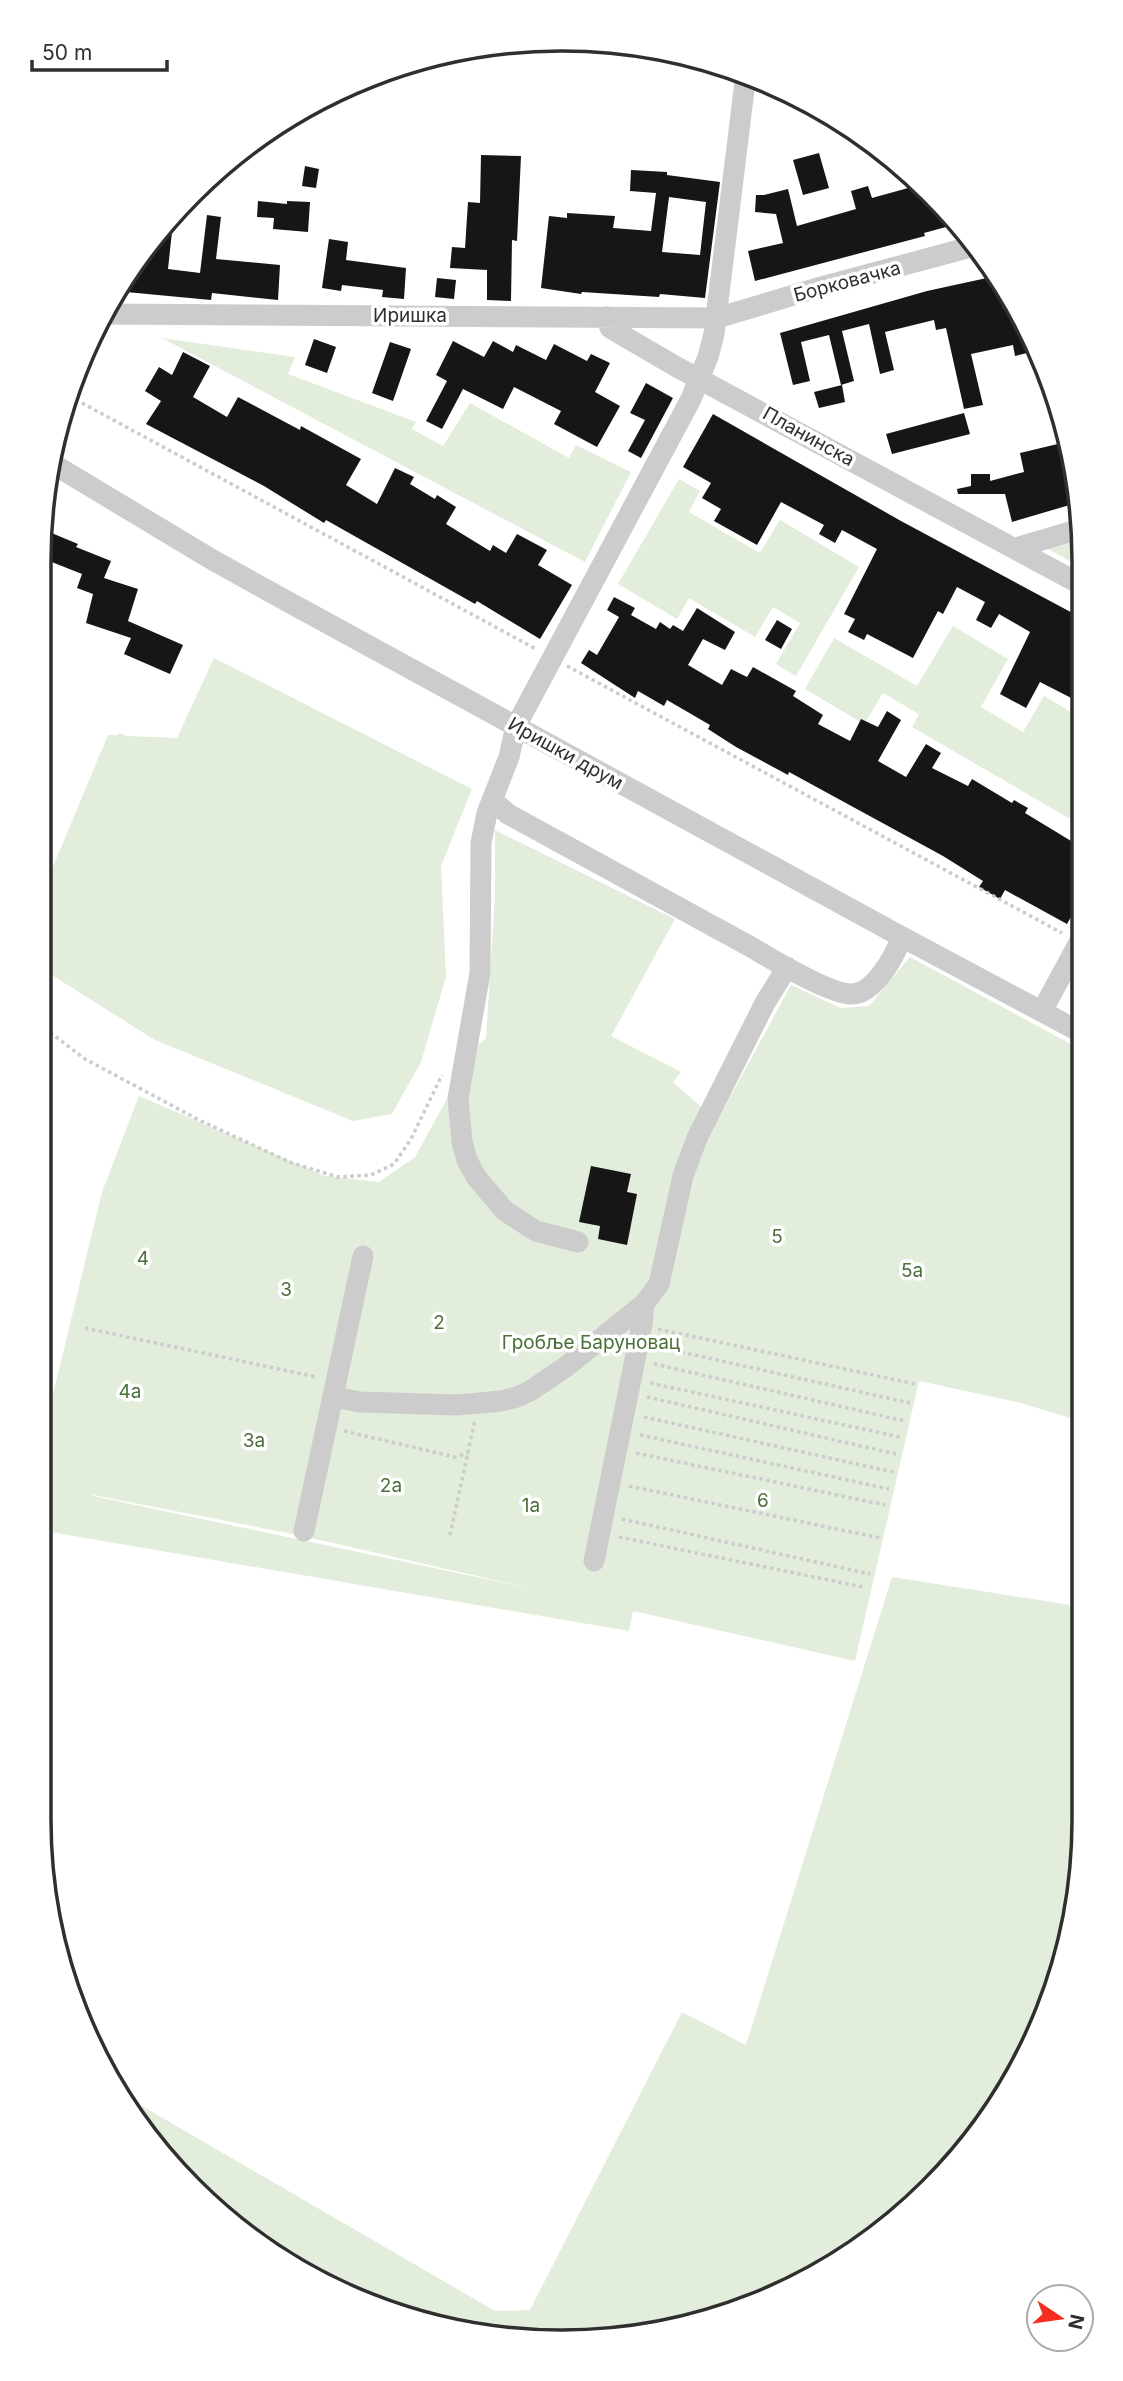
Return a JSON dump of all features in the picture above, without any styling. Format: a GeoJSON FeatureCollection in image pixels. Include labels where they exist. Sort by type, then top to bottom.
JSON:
{"type":"FeatureCollection","features":[{"type":"Feature","properties":{"kind":"street"},"geometry":{"type":"LineString","coordinates":[[578,1242],[536,1231],[505,1211],[476,1177],[462,1142],[458,1098],[480,973],[481,843],[487,813],[509,757],[516,726],[691,399],[711,347],[717,318],[745,85]]}},
{"type":"Feature","properties":{"kind":"street","name":"Борковачка"},"geometry":{"type":"LineString","coordinates":[[717,318],[965,249]]}},
{"type":"Feature","properties":{"kind":"street","name":"Иришка"},"geometry":{"type":"LineString","coordinates":[[115,314],[717,318]]}},
{"type":"Feature","properties":{"kind":"street","name":"Планинска"},"geometry":{"type":"LineString","coordinates":[[607,317],[610,328],[1072,580]]}},
{"type":"Feature","properties":{"kind":"street","name":"Иришки друм"},"geometry":{"type":"LineString","coordinates":[[60,468],[211,559],[1072,1028]]}},
{"type":"Feature","properties":{"kind":"street"},"geometry":{"type":"LineString","coordinates":[[1018,550],[1022,546],[1071,531]]}},
{"type":"Feature","properties":{"kind":"street"},"geometry":{"type":"LineString","coordinates":[[492,800],[508,814],[787,967],[837,991],[849,995],[863,992],[871,986],[902,937]]}},
{"type":"Feature","properties":{"kind":"street"},"geometry":{"type":"LineString","coordinates":[[1042,1011],[1072,956]]}},
{"type":"Feature","properties":{"kind":"street"},"geometry":{"type":"LineString","coordinates":[[335,1389],[360,1402],[479,1404],[501,1401],[530,1391],[609,1334],[644,1304],[659,1284],[682,1176],[697,1138],[765,1003],[787,967]]}},
{"type":"Feature","properties":{"kind":"street"},"geometry":{"type":"LineString","coordinates":[[304,1531],[363,1256]]}},
{"type":"Feature","properties":{"kind":"street"},"geometry":{"type":"LineString","coordinates":[[594,1561],[644,1304]]}},
{"type":"Feature","properties":{"kind":"path"},"geometry":{"type":"LineString","coordinates":[[82,403],[1072,937]]}},
{"type":"Feature","properties":{"kind":"path"},"geometry":{"type":"LineString","coordinates":[[51,1034],[85,1059],[199,1120],[292,1163],[338,1177],[371,1175],[394,1164],[411,1139],[444,1068]]}},
{"type":"Feature","properties":{"kind":"path"},"geometry":{"type":"LineString","coordinates":[[85,1328],[335,1389]]}},
{"type":"Feature","properties":{"kind":"path"},"geometry":{"type":"LineString","coordinates":[[630,1386],[915,1384]]}},
{"type":"Feature","properties":{"kind":"path"},"geometry":{"type":"LineString","coordinates":[[630,1386],[910,1403]]}},
{"type":"Feature","properties":{"kind":"path"},"geometry":{"type":"LineString","coordinates":[[630,1386],[905,1421]]}},
{"type":"Feature","properties":{"kind":"path"},"geometry":{"type":"LineString","coordinates":[[630,1386],[900,1437]]}},
{"type":"Feature","properties":{"kind":"path"},"geometry":{"type":"LineString","coordinates":[[630,1386],[896,1454]]}},
{"type":"Feature","properties":{"kind":"path"},"geometry":{"type":"LineString","coordinates":[[630,1386],[893,1472]]}},
{"type":"Feature","properties":{"kind":"path"},"geometry":{"type":"LineString","coordinates":[[630,1386],[889,1489]]}},
{"type":"Feature","properties":{"kind":"path"},"geometry":{"type":"LineString","coordinates":[[630,1386],[885,1505]]}},
{"type":"Feature","properties":{"kind":"path"},"geometry":{"type":"LineString","coordinates":[[450,1535],[479,1404]]}},
{"type":"Feature","properties":{"kind":"path"},"geometry":{"type":"LineString","coordinates":[[327,1427],[455,1457],[468,1453]]}},
{"type":"Feature","properties":{"kind":"path"},"geometry":{"type":"LineString","coordinates":[[610,1482],[880,1538]]}},
{"type":"Feature","properties":{"kind":"path"},"geometry":{"type":"LineString","coordinates":[[601,1524],[870,1574]]}},
{"type":"Feature","properties":{"kind":"path"},"geometry":{"type":"LineString","coordinates":[[601,1524],[863,1587]]}},
{"type":"Feature","properties":{"kind":"green space"},"geometry":{"type":"Polygon","coordinates":[[[162,338],[295,357],[288,374],[416,422],[412,429],[443,446],[470,403],[569,458],[576,445],[631,472],[585,562],[162,338]]]}},
{"type":"Feature","properties":{"kind":"green space"},"geometry":{"type":"Polygon","coordinates":[[[679,479],[700,491],[689,512],[760,553],[780,520],[859,567],[796,676],[776,664],[800,623],[773,607],[755,637],[689,598],[677,619],[618,584],[679,479]]]}},
{"type":"Feature","properties":{"kind":"green space"},"geometry":{"type":"Polygon","coordinates":[[[1071,543],[1072,562],[1048,549],[1071,543]]]}},
{"type":"Feature","properties":{"kind":"green space"},"geometry":{"type":"Polygon","coordinates":[[[953,626],[1008,659],[981,707],[1023,732],[1044,696],[1072,713],[1072,820],[912,727],[919,714],[883,693],[864,724],[805,689],[834,638],[917,686],[953,626]]]}},
{"type":"Feature","properties":{"kind":"green space"},"geometry":{"type":"Polygon","coordinates":[[[214,658],[472,789],[441,866],[446,977],[421,1062],[392,1114],[353,1121],[155,1040],[51,975],[51,871],[108,735],[119,733],[127,736],[177,738],[214,658]]]}},
{"type":"Feature","properties":{"kind":"green space","name":"Гробље Баруновац"},"geometry":{"type":"Polygon","coordinates":[[[495,830],[675,919],[611,1036],[681,1072],[673,1082],[717,1121],[791,985],[841,1008],[869,1006],[910,957],[1072,1045],[1072,1419],[1021,1403],[919,1381],[855,1661],[633,1611],[629,1631],[51,1532],[51,1402],[102,1192],[139,1096],[325,1176],[379,1182],[415,1157],[475,1048],[486,1038],[495,895],[495,830]],[[93,1495],[93,1496],[538,1590],[298,1535],[93,1495]]]}},
{"type":"Feature","properties":{"kind":"green space"},"geometry":{"type":"Polygon","coordinates":[[[892,1577],[1072,1605],[1072,1820],[1068,1886],[1055,1952],[1033,2015],[1004,2075],[986,2103],[946,2156],[923,2181],[872,2225],[817,2262],[787,2278],[694,2313],[628,2326],[528,2329],[495,2326],[429,2313],[336,2278],[306,2262],[251,2225],[200,2181],[177,2156],[137,2103],[495,2311],[530,2310],[682,2012],[746,2045],[892,1577]]]}},
{"type":"Feature","properties":{"kind":"building"},"geometry":{"type":"Polygon","coordinates":[[[819,153],[829,188],[803,195],[793,160],[819,153]]]}},
{"type":"Feature","properties":{"kind":"building"},"geometry":{"type":"Polygon","coordinates":[[[481,155],[521,156],[517,241],[512,240],[511,301],[487,300],[487,270],[450,268],[452,247],[465,248],[468,202],[480,203],[481,155]]]}},
{"type":"Feature","properties":{"kind":"building"},"geometry":{"type":"Polygon","coordinates":[[[305,166],[319,169],[316,188],[302,186],[305,166]]]}},
{"type":"Feature","properties":{"kind":"building"},"geometry":{"type":"Polygon","coordinates":[[[631,170],[667,172],[667,175],[720,182],[705,298],[660,294],[659,297],[581,294],[541,288],[549,216],[567,218],[567,213],[615,216],[613,228],[651,231],[656,193],[630,191],[631,170]],[[669,197],[662,252],[700,255],[706,202],[669,197]]]}},
{"type":"Feature","properties":{"kind":"building"},"geometry":{"type":"Polygon","coordinates":[[[868,186],[872,198],[910,188],[947,227],[924,233],[925,236],[755,281],[748,251],[783,243],[776,214],[755,212],[756,195],[788,189],[797,226],[856,209],[851,191],[868,186]]]}},
{"type":"Feature","properties":{"kind":"building"},"geometry":{"type":"Polygon","coordinates":[[[258,201],[287,204],[287,201],[310,202],[308,232],[273,229],[274,218],[257,217],[258,201]]]}},
{"type":"Feature","properties":{"kind":"building"},"geometry":{"type":"Polygon","coordinates":[[[207,215],[221,217],[216,259],[280,265],[278,300],[212,293],[211,300],[128,292],[172,231],[168,269],[200,273],[207,215]]]}},
{"type":"Feature","properties":{"kind":"building"},"geometry":{"type":"Polygon","coordinates":[[[329,239],[348,242],[346,260],[406,268],[404,299],[382,297],[383,290],[342,285],[341,291],[322,288],[329,239]]]}},
{"type":"Feature","properties":{"kind":"building"},"geometry":{"type":"Polygon","coordinates":[[[437,278],[456,280],[454,299],[435,297],[437,278]]]}},
{"type":"Feature","properties":{"kind":"building"},"geometry":{"type":"Polygon","coordinates":[[[986,278],[1020,336],[1027,353],[1015,356],[1013,345],[971,354],[983,405],[964,409],[946,328],[936,330],[934,320],[885,332],[894,370],[880,374],[869,324],[842,331],[854,381],[841,385],[829,335],[801,342],[810,381],[793,385],[780,333],[927,291],[986,278]]]}},
{"type":"Feature","properties":{"kind":"building"},"geometry":{"type":"Polygon","coordinates":[[[314,339],[336,347],[327,373],[305,365],[314,339]]]}},
{"type":"Feature","properties":{"kind":"building"},"geometry":{"type":"Polygon","coordinates":[[[453,341],[484,357],[493,341],[513,352],[516,345],[546,360],[554,344],[587,361],[591,354],[610,363],[595,392],[620,406],[597,447],[554,424],[561,411],[514,387],[503,409],[463,389],[442,429],[426,421],[447,381],[436,375],[453,341]]]}},
{"type":"Feature","properties":{"kind":"building"},"geometry":{"type":"Polygon","coordinates":[[[390,342],[411,349],[393,401],[372,393],[390,342]]]}},
{"type":"Feature","properties":{"kind":"building"},"geometry":{"type":"Polygon","coordinates":[[[183,352],[210,366],[193,397],[227,417],[238,397],[300,430],[301,426],[361,459],[346,485],[377,504],[395,468],[414,477],[410,484],[435,499],[437,495],[456,507],[446,524],[490,551],[493,545],[506,553],[517,534],[547,550],[538,565],[572,585],[540,639],[477,601],[475,604],[326,520],[324,523],[264,486],[146,424],[161,401],[145,391],[159,367],[172,375],[183,352]]]}},
{"type":"Feature","properties":{"kind":"building"},"geometry":{"type":"Polygon","coordinates":[[[646,383],[673,398],[641,458],[628,451],[645,420],[630,413],[646,383]]]}},
{"type":"Feature","properties":{"kind":"building"},"geometry":{"type":"Polygon","coordinates":[[[842,385],[845,402],[819,408],[814,392],[842,385]]]}},
{"type":"Feature","properties":{"kind":"building"},"geometry":{"type":"Polygon","coordinates":[[[964,413],[970,434],[892,454],[886,434],[964,413]]]}},
{"type":"Feature","properties":{"kind":"building"},"geometry":{"type":"Polygon","coordinates":[[[713,414],[901,521],[1072,613],[1072,698],[1040,682],[1026,708],[1000,694],[1030,632],[999,614],[991,628],[976,620],[985,602],[957,587],[943,614],[938,611],[913,658],[867,634],[864,640],[848,632],[855,619],[844,614],[877,549],[842,530],[835,543],[819,534],[824,525],[781,502],[757,545],[714,521],[721,509],[702,498],[711,483],[683,467],[713,414]]]}},
{"type":"Feature","properties":{"kind":"building"},"geometry":{"type":"Polygon","coordinates":[[[1058,444],[1069,505],[1012,522],[1005,494],[958,494],[957,489],[971,486],[971,474],[990,474],[990,481],[1024,472],[1020,453],[1058,444]]]}},
{"type":"Feature","properties":{"kind":"building"},"geometry":{"type":"Polygon","coordinates":[[[52,533],[78,544],[76,547],[111,561],[104,578],[138,589],[128,621],[183,645],[170,674],[124,654],[131,638],[86,623],[93,594],[77,588],[82,574],[51,562],[52,533]]]}},
{"type":"Feature","properties":{"kind":"building"},"geometry":{"type":"Polygon","coordinates":[[[614,597],[635,608],[631,615],[656,629],[660,622],[670,629],[673,625],[683,631],[697,608],[735,632],[725,650],[703,639],[688,665],[722,685],[731,669],[747,677],[753,667],[796,691],[793,696],[823,715],[818,724],[850,741],[861,719],[878,727],[887,711],[901,720],[878,761],[906,777],[926,744],[941,753],[932,768],[968,786],[972,779],[1012,803],[1014,800],[1028,808],[1025,813],[1072,842],[1072,915],[1067,924],[1005,890],[1000,899],[979,887],[983,881],[943,856],[789,772],[788,775],[736,747],[708,729],[710,725],[667,700],[664,706],[638,691],[635,698],[581,663],[589,650],[597,655],[619,617],[607,610],[614,597]]]}},
{"type":"Feature","properties":{"kind":"building"},"geometry":{"type":"Polygon","coordinates":[[[777,620],[792,629],[781,649],[765,640],[777,620]]]}},
{"type":"Feature","properties":{"kind":"building"},"geometry":{"type":"Polygon","coordinates":[[[591,1166],[631,1174],[627,1192],[637,1194],[627,1245],[598,1239],[600,1226],[579,1222],[591,1166]]]}},
{"type":"Feature","properties":{"kind":"park label","name":"5"},"geometry":{"type":"Point","coordinates":[777,1236]}},
{"type":"Feature","properties":{"kind":"park label","name":"4"},"geometry":{"type":"Point","coordinates":[143,1258]}},
{"type":"Feature","properties":{"kind":"park label","name":"5a"},"geometry":{"type":"Point","coordinates":[912,1270]}},
{"type":"Feature","properties":{"kind":"park label","name":"3"},"geometry":{"type":"Point","coordinates":[286,1289]}},
{"type":"Feature","properties":{"kind":"park label","name":"2"},"geometry":{"type":"Point","coordinates":[439,1322]}},
{"type":"Feature","properties":{"kind":"park label","name":"4a"},"geometry":{"type":"Point","coordinates":[130,1391]}},
{"type":"Feature","properties":{"kind":"park label","name":"3a"},"geometry":{"type":"Point","coordinates":[254,1440]}},
{"type":"Feature","properties":{"kind":"park label","name":"2a"},"geometry":{"type":"Point","coordinates":[391,1485]}},
{"type":"Feature","properties":{"kind":"park label","name":"6"},"geometry":{"type":"Point","coordinates":[763,1500]}},
{"type":"Feature","properties":{"kind":"park label","name":"1a"},"geometry":{"type":"Point","coordinates":[531,1505]}}]}
